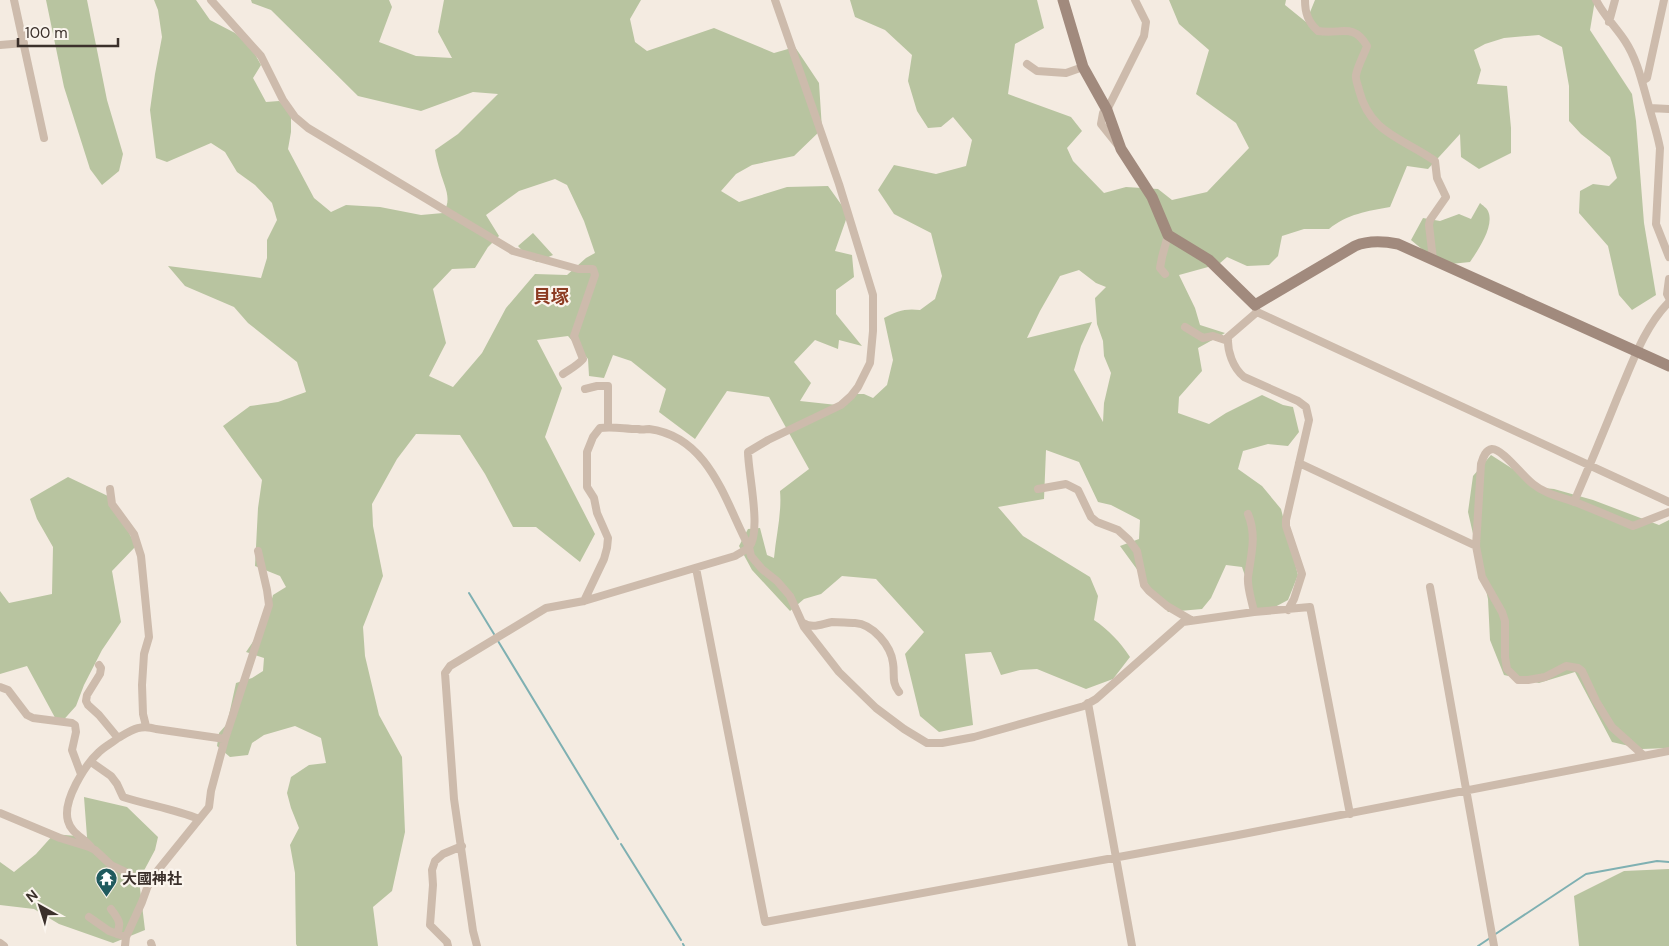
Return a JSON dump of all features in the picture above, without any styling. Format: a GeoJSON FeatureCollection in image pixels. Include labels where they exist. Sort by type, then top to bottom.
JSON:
{"type":"FeatureCollection","features":[{"type":"Feature","properties":{"kind":"street"},"geometry":{"type":"LineString","coordinates":[[14,0],[44,138]]}},
{"type":"Feature","properties":{"kind":"street"},"geometry":{"type":"LineString","coordinates":[[211,0],[261,56],[283,100],[295,116],[308,128],[513,251],[578,269],[593,269],[595,275],[574,336],[582,359],[563,374]]}},
{"type":"Feature","properties":{"kind":"street"},"geometry":{"type":"LineString","coordinates":[[477,946],[473,931],[454,800],[445,674],[450,666],[546,608],[584,601],[696,568],[735,556],[749,547],[753,538],[754,509],[748,452],[768,440],[841,405],[858,387],[870,363],[873,331],[873,295],[839,184],[775,0]]}},
{"type":"Feature","properties":{"kind":"street"},"geometry":{"type":"LineString","coordinates":[[1063,0],[1083,67],[1106,110],[1122,149],[1152,197],[1168,235],[1209,260],[1256,308],[1669,502]]}},
{"type":"Feature","properties":{"kind":"street"},"geometry":{"type":"LineString","coordinates":[[1106,110],[1144,36],[1146,22],[1135,0]]}},
{"type":"Feature","properties":{"kind":"street"},"geometry":{"type":"LineString","coordinates":[[1305,0],[1305,12],[1308,20],[1318,31],[1354,32],[1362,37],[1367,46],[1356,76],[1361,97],[1369,114],[1379,127],[1435,161],[1437,178],[1446,197],[1429,224],[1433,259]]}},
{"type":"Feature","properties":{"kind":"street"},"geometry":{"type":"LineString","coordinates":[[1596,0],[1609,22],[1625,40],[1642,81],[1650,108],[1660,148],[1656,224],[1669,258]]}},
{"type":"Feature","properties":{"kind":"street"},"geometry":{"type":"LineString","coordinates":[[1609,22],[1614,0]]}},
{"type":"Feature","properties":{"kind":"street"},"geometry":{"type":"LineString","coordinates":[[1642,81],[1647,78],[1664,0]]}},
{"type":"Feature","properties":{"kind":"street"},"geometry":{"type":"LineString","coordinates":[[0,45],[24,43]]}},
{"type":"Feature","properties":{"kind":"street"},"geometry":{"type":"LineString","coordinates":[[1027,64],[1037,70],[1066,74],[1083,67]]}},
{"type":"Feature","properties":{"kind":"street"},"geometry":{"type":"LineString","coordinates":[[1650,108],[1669,109]]}},
{"type":"Feature","properties":{"kind":"street"},"geometry":{"type":"LineString","coordinates":[[1165,274],[1160,268],[1168,235]]}},
{"type":"Feature","properties":{"kind":"street"},"geometry":{"type":"LineString","coordinates":[[1288,610],[1294,599],[1302,574],[1286,526],[1286,520],[1309,420],[1306,407],[1298,401],[1244,377],[1236,371],[1228,336],[1256,308],[1363,243],[1385,241],[1398,244],[1433,259],[1669,366]]}},
{"type":"Feature","properties":{"kind":"street"},"geometry":{"type":"LineString","coordinates":[[1669,279],[1667,294],[1669,298]]}},
{"type":"Feature","properties":{"kind":"street"},"geometry":{"type":"LineString","coordinates":[[1574,502],[1637,351],[1652,323],[1669,302]]}},
{"type":"Feature","properties":{"kind":"street"},"geometry":{"type":"LineString","coordinates":[[1185,327],[1203,338],[1213,336],[1228,341]]}},
{"type":"Feature","properties":{"kind":"street"},"geometry":{"type":"LineString","coordinates":[[585,389],[608,386],[608,427]]}},
{"type":"Feature","properties":{"kind":"street"},"geometry":{"type":"LineString","coordinates":[[584,601],[604,559],[608,538],[594,498],[587,487],[586,452],[593,437],[600,428],[608,427],[658,431],[694,449],[712,472],[724,492],[749,547],[751,556],[790,596],[804,627],[815,642],[850,684],[876,708],[927,743],[942,744],[974,737],[1088,703],[1183,622],[1254,612],[1310,608],[1350,814]]}},
{"type":"Feature","properties":{"kind":"street"},"geometry":{"type":"LineString","coordinates":[[1643,755],[1612,727],[1578,668],[1566,666],[1545,677],[1528,680],[1518,680],[1507,669],[1505,621],[1502,612],[1482,578],[1476,546],[1480,464],[1485,454],[1493,449],[1501,453],[1530,483],[1542,491],[1633,526],[1669,512]]}},
{"type":"Feature","properties":{"kind":"street"},"geometry":{"type":"LineString","coordinates":[[1300,463],[1476,546]]}},
{"type":"Feature","properties":{"kind":"street"},"geometry":{"type":"LineString","coordinates":[[1038,488],[1066,484],[1078,490],[1091,517],[1097,522],[1118,530],[1130,540],[1137,551],[1144,585],[1149,591],[1167,606],[1191,620]]}},
{"type":"Feature","properties":{"kind":"street"},"geometry":{"type":"LineString","coordinates":[[110,489],[112,504],[134,534],[141,556],[149,637],[144,654],[142,685],[143,714],[146,726]]}},
{"type":"Feature","properties":{"kind":"street"},"geometry":{"type":"LineString","coordinates":[[1248,514],[1253,525],[1254,536],[1248,578],[1254,612]]}},
{"type":"Feature","properties":{"kind":"street"},"geometry":{"type":"LineString","coordinates":[[125,946],[126,937],[150,880],[208,807],[225,739],[269,605],[258,551]]}},
{"type":"Feature","properties":{"kind":"street"},"geometry":{"type":"LineString","coordinates":[[696,568],[765,922],[1350,814],[1669,751]]}},
{"type":"Feature","properties":{"kind":"street"},"geometry":{"type":"LineString","coordinates":[[1430,586],[1493,944]]}},
{"type":"Feature","properties":{"kind":"street"},"geometry":{"type":"LineString","coordinates":[[803,623],[807,626],[818,626],[833,622],[861,624],[871,628],[886,645],[892,659],[894,686],[899,692]]}},
{"type":"Feature","properties":{"kind":"street"},"geometry":{"type":"LineString","coordinates":[[99,665],[101,668],[100,674],[87,695],[86,701],[118,738]]}},
{"type":"Feature","properties":{"kind":"street"},"geometry":{"type":"LineString","coordinates":[[0,687],[8,690],[27,716],[72,723],[75,726],[76,732],[72,750],[81,774]]}},
{"type":"Feature","properties":{"kind":"street"},"geometry":{"type":"LineString","coordinates":[[1088,703],[1132,946]]}},
{"type":"Feature","properties":{"kind":"street"},"geometry":{"type":"LineString","coordinates":[[148,886],[111,865],[74,831],[68,821],[69,802],[81,774],[101,750],[133,730],[146,726],[225,739]]}},
{"type":"Feature","properties":{"kind":"street"},"geometry":{"type":"LineString","coordinates":[[91,762],[111,776],[123,797],[179,811],[198,819]]}},
{"type":"Feature","properties":{"kind":"street"},"geometry":{"type":"LineString","coordinates":[[0,814],[92,849]]}},
{"type":"Feature","properties":{"kind":"street"},"geometry":{"type":"LineString","coordinates":[[448,946],[447,942],[430,924],[433,885],[432,870],[435,861],[443,854],[462,846]]}},
{"type":"Feature","properties":{"kind":"street"},"geometry":{"type":"LineString","coordinates":[[111,908],[119,920],[120,926],[117,934]]}},
{"type":"Feature","properties":{"kind":"street"},"geometry":{"type":"LineString","coordinates":[[90,917],[109,931],[126,937]]}},
{"type":"Feature","properties":{"kind":"street"},"geometry":{"type":"LineString","coordinates":[[0,943],[4,946]]}},
{"type":"Feature","properties":{"kind":"green space"},"geometry":{"type":"Polygon","coordinates":[[[46,0],[87,0],[107,100],[123,154],[119,171],[102,185],[90,169],[64,87],[46,0]]]}},
{"type":"Feature","properties":{"kind":"green space"},"geometry":{"type":"Polygon","coordinates":[[[154,0],[196,0],[210,20],[235,33],[251,47],[261,65],[253,78],[266,102],[279,101],[291,113],[291,132],[288,149],[314,198],[331,212],[346,205],[380,207],[421,215],[443,213],[448,198],[435,150],[458,134],[498,94],[473,92],[421,111],[358,96],[271,10],[252,3],[251,0],[389,0],[392,7],[379,42],[416,56],[452,58],[438,32],[444,0],[641,0],[630,19],[635,42],[647,51],[714,28],[774,53],[795,47],[819,83],[822,129],[794,156],[752,165],[736,174],[721,191],[739,202],[787,187],[828,186],[848,214],[835,251],[852,255],[854,277],[836,290],[836,314],[862,346],[839,340],[838,349],[815,340],[794,362],[811,383],[800,401],[837,405],[849,394],[864,394],[873,398],[887,385],[893,360],[884,318],[910,309],[920,310],[935,299],[942,276],[931,233],[894,214],[878,190],[894,165],[936,174],[966,166],[972,140],[953,117],[941,127],[928,128],[917,111],[908,81],[912,55],[885,30],[855,17],[850,0],[1037,0],[1044,28],[1015,44],[1008,94],[1071,117],[1082,131],[1067,148],[1073,161],[1104,193],[1126,187],[1158,189],[1172,200],[1207,192],[1249,148],[1236,123],[1196,94],[1209,50],[1179,24],[1169,0],[1286,0],[1285,5],[1306,22],[1315,0],[1595,0],[1590,30],[1632,94],[1644,223],[1656,295],[1632,310],[1619,295],[1608,246],[1579,213],[1580,191],[1593,184],[1609,186],[1617,178],[1610,157],[1581,134],[1569,121],[1569,86],[1562,47],[1539,35],[1504,38],[1474,50],[1481,70],[1477,84],[1507,86],[1511,153],[1479,169],[1461,157],[1460,134],[1428,169],[1407,166],[1390,207],[1350,217],[1329,229],[1304,229],[1282,236],[1278,256],[1269,265],[1247,266],[1227,257],[1219,264],[1179,275],[1195,308],[1200,325],[1225,333],[1198,348],[1202,371],[1179,397],[1178,413],[1209,424],[1262,395],[1283,405],[1293,407],[1299,432],[1288,446],[1268,444],[1243,451],[1238,469],[1262,486],[1281,509],[1298,575],[1288,600],[1273,608],[1256,608],[1242,567],[1226,565],[1211,598],[1202,609],[1168,612],[1120,546],[1139,539],[1140,520],[1111,505],[1098,502],[1079,462],[1046,450],[1044,499],[998,507],[1023,536],[1090,577],[1098,596],[1094,620],[1114,637],[1130,657],[1113,679],[1086,689],[1037,669],[1020,670],[1001,675],[991,652],[965,654],[973,725],[939,732],[920,716],[905,654],[924,632],[876,579],[842,576],[821,594],[804,599],[790,611],[752,570],[739,546],[748,529],[760,528],[767,555],[774,558],[780,516],[780,491],[809,469],[769,397],[727,391],[695,439],[659,412],[666,389],[631,361],[613,355],[604,378],[589,376],[588,359],[568,336],[537,340],[562,388],[545,437],[595,534],[580,562],[536,527],[513,527],[485,474],[460,435],[416,434],[397,459],[372,504],[373,526],[383,576],[363,627],[365,656],[379,715],[402,757],[405,832],[392,891],[373,907],[378,946],[297,946],[295,873],[290,845],[299,828],[287,793],[291,777],[309,765],[326,763],[321,738],[295,726],[264,735],[252,743],[248,755],[230,757],[217,746],[219,733],[227,724],[236,683],[252,678],[263,671],[264,658],[246,652],[265,624],[273,595],[286,587],[280,576],[255,566],[258,508],[262,480],[223,426],[250,406],[278,402],[306,392],[297,362],[248,323],[234,307],[185,286],[168,266],[261,278],[267,258],[267,240],[277,220],[272,203],[255,185],[237,172],[225,152],[211,143],[167,162],[156,158],[150,110],[162,37],[158,10],[154,0]],[[555,179],[519,191],[486,215],[499,236],[488,247],[475,268],[452,269],[433,289],[446,343],[429,376],[453,387],[482,353],[506,308],[535,274],[567,275],[586,258],[595,253],[584,221],[567,185],[555,179]],[[1079,270],[1060,276],[1027,338],[1092,322],[1081,346],[1074,370],[1103,422],[1104,403],[1111,373],[1104,356],[1103,341],[1097,324],[1095,298],[1106,287],[1096,283],[1079,270]]]}},
{"type":"Feature","properties":{"kind":"green space"},"geometry":{"type":"Polygon","coordinates":[[[1480,203],[1488,211],[1490,217],[1489,224],[1485,238],[1470,262],[1441,265],[1411,240],[1423,218],[1440,221],[1459,214],[1471,219],[1480,203]]]}},
{"type":"Feature","properties":{"kind":"green space"},"geometry":{"type":"Polygon","coordinates":[[[533,233],[553,255],[537,262],[530,259],[518,246],[533,233]]]}},
{"type":"Feature","properties":{"kind":"green space"},"geometry":{"type":"Polygon","coordinates":[[[1491,455],[1516,471],[1534,487],[1554,489],[1593,500],[1659,525],[1669,520],[1669,748],[1642,749],[1612,742],[1575,672],[1539,683],[1504,675],[1490,640],[1488,599],[1468,512],[1473,476],[1491,455]]]}},
{"type":"Feature","properties":{"kind":"green space"},"geometry":{"type":"Polygon","coordinates":[[[68,477],[110,497],[136,546],[112,571],[121,622],[102,650],[84,685],[76,706],[59,725],[27,666],[0,674],[0,591],[9,603],[52,594],[53,547],[37,519],[30,499],[68,477]]]}},
{"type":"Feature","properties":{"kind":"green space"},"geometry":{"type":"Polygon","coordinates":[[[84,797],[127,807],[158,837],[155,850],[139,880],[145,930],[113,943],[59,924],[34,909],[0,905],[0,862],[14,872],[36,854],[54,834],[87,837],[84,797]]]}},
{"type":"Feature","properties":{"kind":"green space"},"geometry":{"type":"Polygon","coordinates":[[[1669,869],[1669,946],[1579,946],[1574,896],[1624,871],[1669,869]]]}},
{"type":"Feature","properties":{"kind":"waterway"},"geometry":{"type":"LineString","coordinates":[[469,593],[494,634]]}},
{"type":"Feature","properties":{"kind":"waterway"},"geometry":{"type":"LineString","coordinates":[[498,641],[618,839]]}},
{"type":"Feature","properties":{"kind":"waterway"},"geometry":{"type":"LineString","coordinates":[[621,844],[681,940]]}},
{"type":"Feature","properties":{"kind":"waterway"},"geometry":{"type":"LineString","coordinates":[[1494,935],[1586,874],[1657,861],[1669,862]]}},
{"type":"Feature","properties":{"kind":"waterway"},"geometry":{"type":"LineString","coordinates":[[1478,946],[1490,938]]}},
{"type":"Feature","properties":{"kind":"place","name":"大國神社"},"geometry":{"type":"Point","coordinates":[106,898]}},
{"type":"Feature","properties":{"kind":"district","name":"貝塚"},"geometry":{"type":"Point","coordinates":[551,297]}}]}
